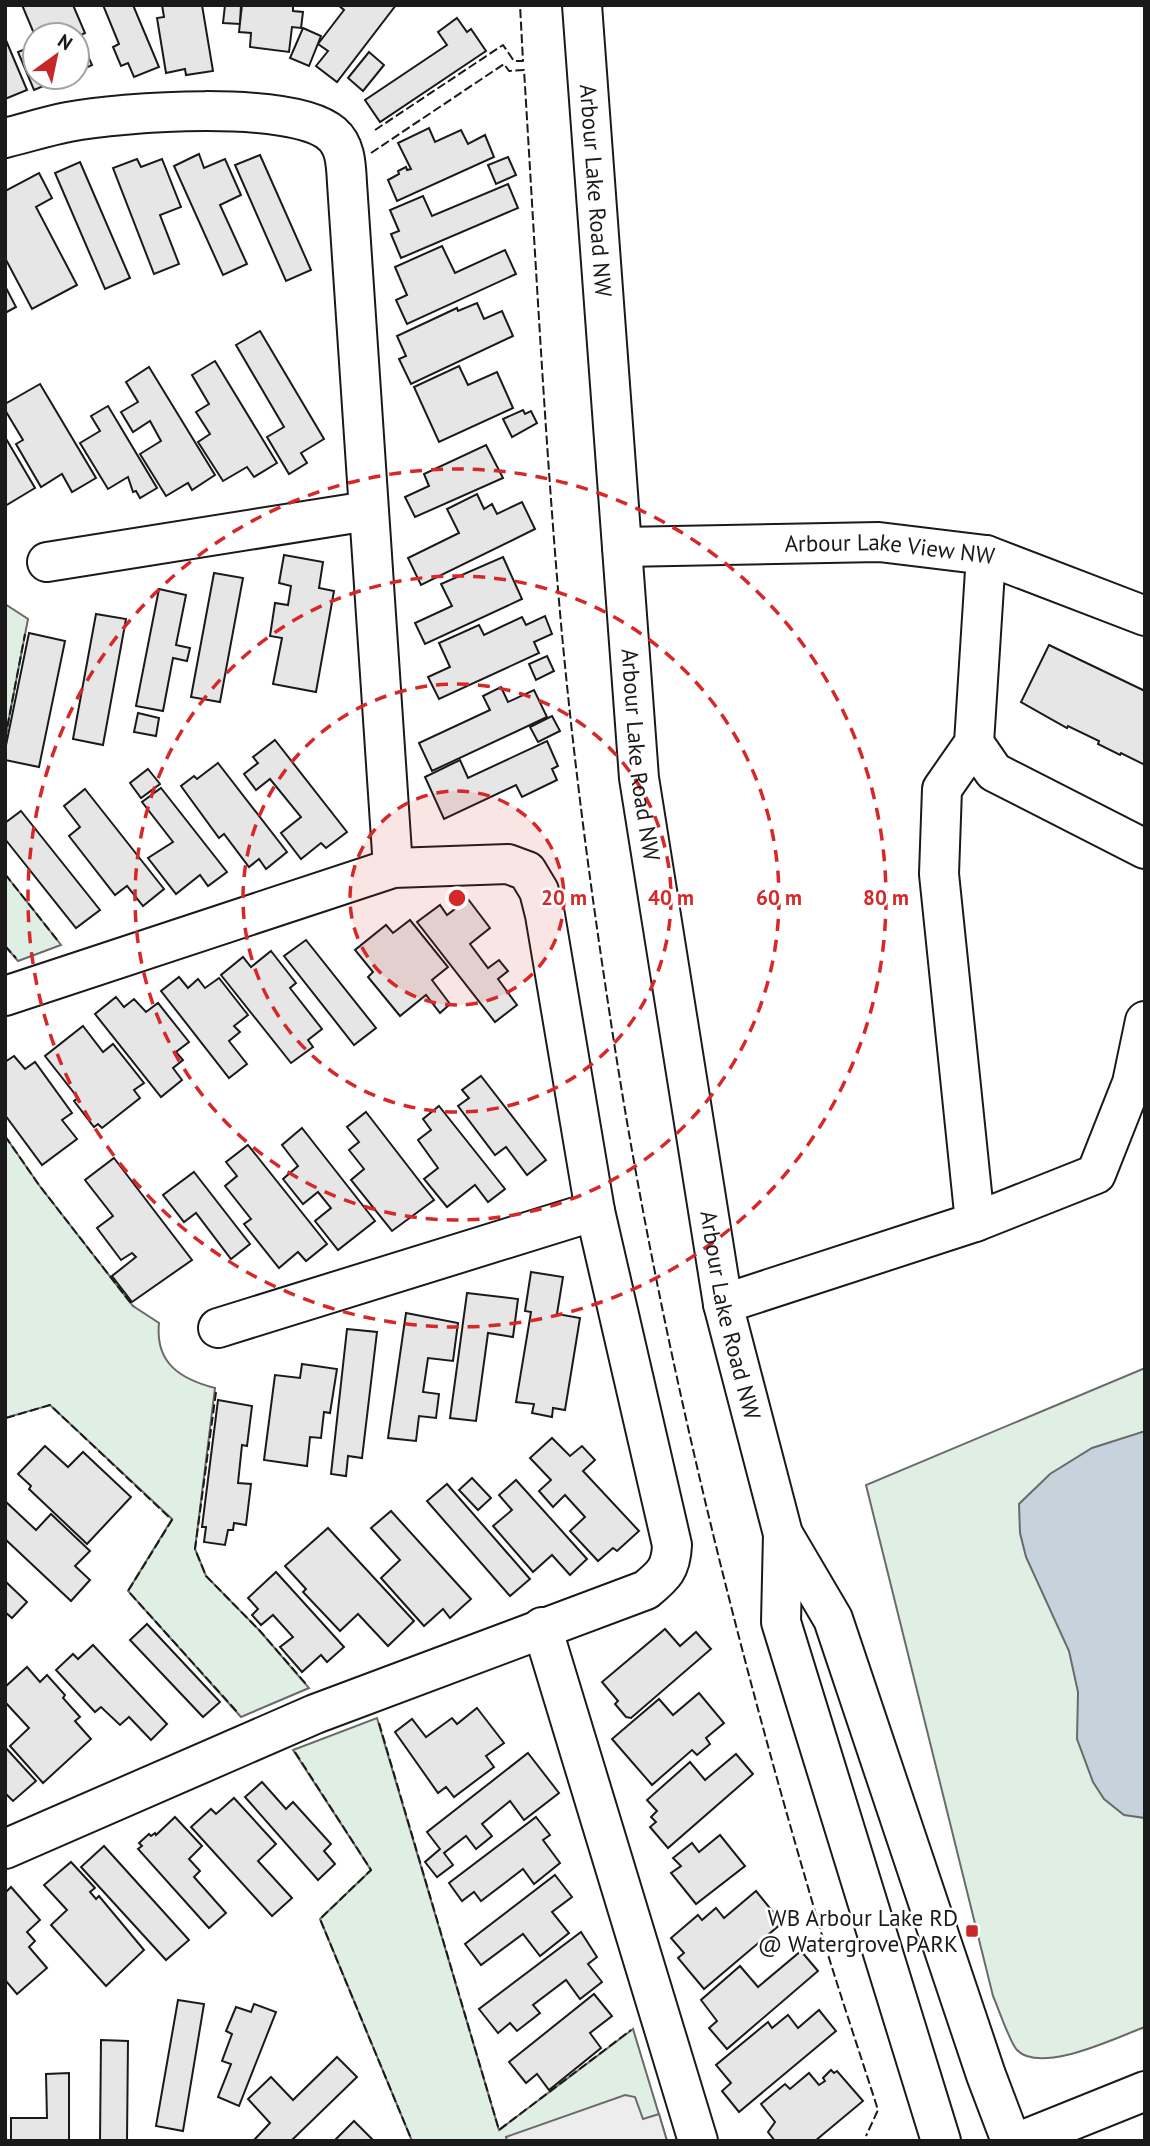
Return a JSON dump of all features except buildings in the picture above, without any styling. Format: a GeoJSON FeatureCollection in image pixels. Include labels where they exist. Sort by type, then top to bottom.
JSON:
{"type":"FeatureCollection","features":[{"type":"Feature","properties":{"kind":"street","name":"Arbour Lake Road NW"},"geometry":{"type":"LineString","coordinates":[[582,5],[639,778],[723,1304],[783,1534],[833,1619],[986,2075],[1011,2141]]}},
{"type":"Feature","properties":{"kind":"street"},"geometry":{"type":"LineString","coordinates":[[5,138],[69,122],[174,111],[242,112],[298,118],[320,124],[334,135],[343,148],[348,184],[393,869]]}},
{"type":"Feature","properties":{"kind":"street"},"geometry":{"type":"LineString","coordinates":[[47,562],[368,512]]}},
{"type":"Feature","properties":{"kind":"street","name":"Arbour Lake View NW"},"geometry":{"type":"LineString","coordinates":[[622,547],[879,542],[986,555],[1145,616]]}},
{"type":"Feature","properties":{"kind":"street"},"geometry":{"type":"LineString","coordinates":[[975,1222],[939,874],[942,789],[974,743],[986,555]]}},
{"type":"Feature","properties":{"kind":"street"},"geometry":{"type":"LineString","coordinates":[[974,743],[994,772],[1145,849]]}},
{"type":"Feature","properties":{"kind":"street"},"geometry":{"type":"LineString","coordinates":[[5,996],[393,869],[508,864],[527,871],[539,891],[595,1211],[672,1545],[672,1562],[662,1578],[646,1590],[315,1714],[5,1849]]}},
{"type":"Feature","properties":{"kind":"street"},"geometry":{"type":"LineString","coordinates":[[723,1304],[975,1222],[1096,1174],[1132,1083],[1145,1021]]}},
{"type":"Feature","properties":{"kind":"street"},"geometry":{"type":"LineString","coordinates":[[218,1328],[595,1211]]}},
{"type":"Feature","properties":{"kind":"street","name":"Arbour Lake Road NW"},"geometry":{"type":"LineString","coordinates":[[783,1534],[781,1622],[941,2141]]}},
{"type":"Feature","properties":{"kind":"street"},"geometry":{"type":"LineString","coordinates":[[542,1627],[685,2133]]}},
{"type":"Feature","properties":{"kind":"street"},"geometry":{"type":"LineString","coordinates":[[1021,2141],[1145,2091]]}},
{"type":"Feature","properties":{"kind":"green space"},"geometry":{"type":"Polygon","coordinates":[[[5,604],[28,619],[5,739],[5,604]]]}},
{"type":"Feature","properties":{"kind":"green space"},"geometry":{"type":"Polygon","coordinates":[[[5,874],[61,945],[18,961],[5,946],[5,874]]]}},
{"type":"Feature","properties":{"kind":"green space"},"geometry":{"type":"Polygon","coordinates":[[[5,1136],[39,1185],[133,1306],[159,1323],[161,1349],[172,1367],[191,1380],[215,1388],[195,1549],[206,1576],[260,1631],[309,1688],[241,1717],[128,1591],[172,1519],[50,1405],[5,1418],[5,1136]]]}},
{"type":"Feature","properties":{"kind":"green space"},"geometry":{"type":"Polygon","coordinates":[[[1145,1368],[1145,2027],[1080,2052],[1043,2058],[1028,2057],[1014,2046],[993,1996],[866,1485],[1145,1368]]]}},
{"type":"Feature","properties":{"kind":"green space"},"geometry":{"type":"Polygon","coordinates":[[[377,1718],[499,2130],[633,2029],[667,2141],[412,2141],[320,1919],[371,1870],[293,1750],[377,1718]]]}},
{"type":"Feature","properties":{"kind":"shaded area"},"geometry":{"type":"Polygon","coordinates":[[[1145,1431],[1145,1818],[1124,1815],[1104,1799],[1093,1782],[1077,1739],[1078,1692],[1069,1651],[1026,1557],[1020,1533],[1019,1504],[1050,1474],[1092,1448],[1145,1431]]]}},
{"type":"Feature","properties":{"kind":"shaded area"},"geometry":{"type":"Polygon","coordinates":[[[625,2095],[635,2097],[643,2119],[659,2114],[667,2141],[507,2141],[506,2137],[625,2095]]]}},
{"type":"Feature","properties":{"kind":"fence"},"geometry":{"type":"LineString","coordinates":[[375,130],[503,45],[514,61],[523,61],[520,5]]}},
{"type":"Feature","properties":{"kind":"fence"},"geometry":{"type":"LineString","coordinates":[[371,153],[504,64],[509,71],[524,70],[549,468],[564,653],[588,861],[628,1128],[671,1351],[751,1683],[812,1901],[878,2110],[866,2136]]}},
{"type":"Feature","properties":{"kind":"fence"},"geometry":{"type":"LineString","coordinates":[[5,739],[25,634]]}},
{"type":"Feature","properties":{"kind":"fence"},"geometry":{"type":"LineString","coordinates":[[5,874],[58,941]]}},
{"type":"Feature","properties":{"kind":"fence"},"geometry":{"type":"LineString","coordinates":[[5,946],[16,958]]}},
{"type":"Feature","properties":{"kind":"fence"},"geometry":{"type":"LineString","coordinates":[[5,1136],[39,1185],[133,1306]]}},
{"type":"Feature","properties":{"kind":"fence"},"geometry":{"type":"LineString","coordinates":[[216,1392],[195,1549],[206,1576],[260,1631],[306,1684]]}},
{"type":"Feature","properties":{"kind":"fence"},"geometry":{"type":"LineString","coordinates":[[6,1418],[50,1405],[172,1520],[128,1591],[239,1714]]}},
{"type":"Feature","properties":{"kind":"fence"},"geometry":{"type":"LineString","coordinates":[[379,1723],[499,2130],[631,2030]]}},
{"type":"Feature","properties":{"kind":"fence"},"geometry":{"type":"LineString","coordinates":[[295,1752],[371,1870],[320,1919],[412,2141]]}},
{"type":"Feature","properties":{"kind":"place","name":"WB Arbour Lake RD @ Watergrove PARK"},"geometry":{"type":"Point","coordinates":[972,1931]}}]}
